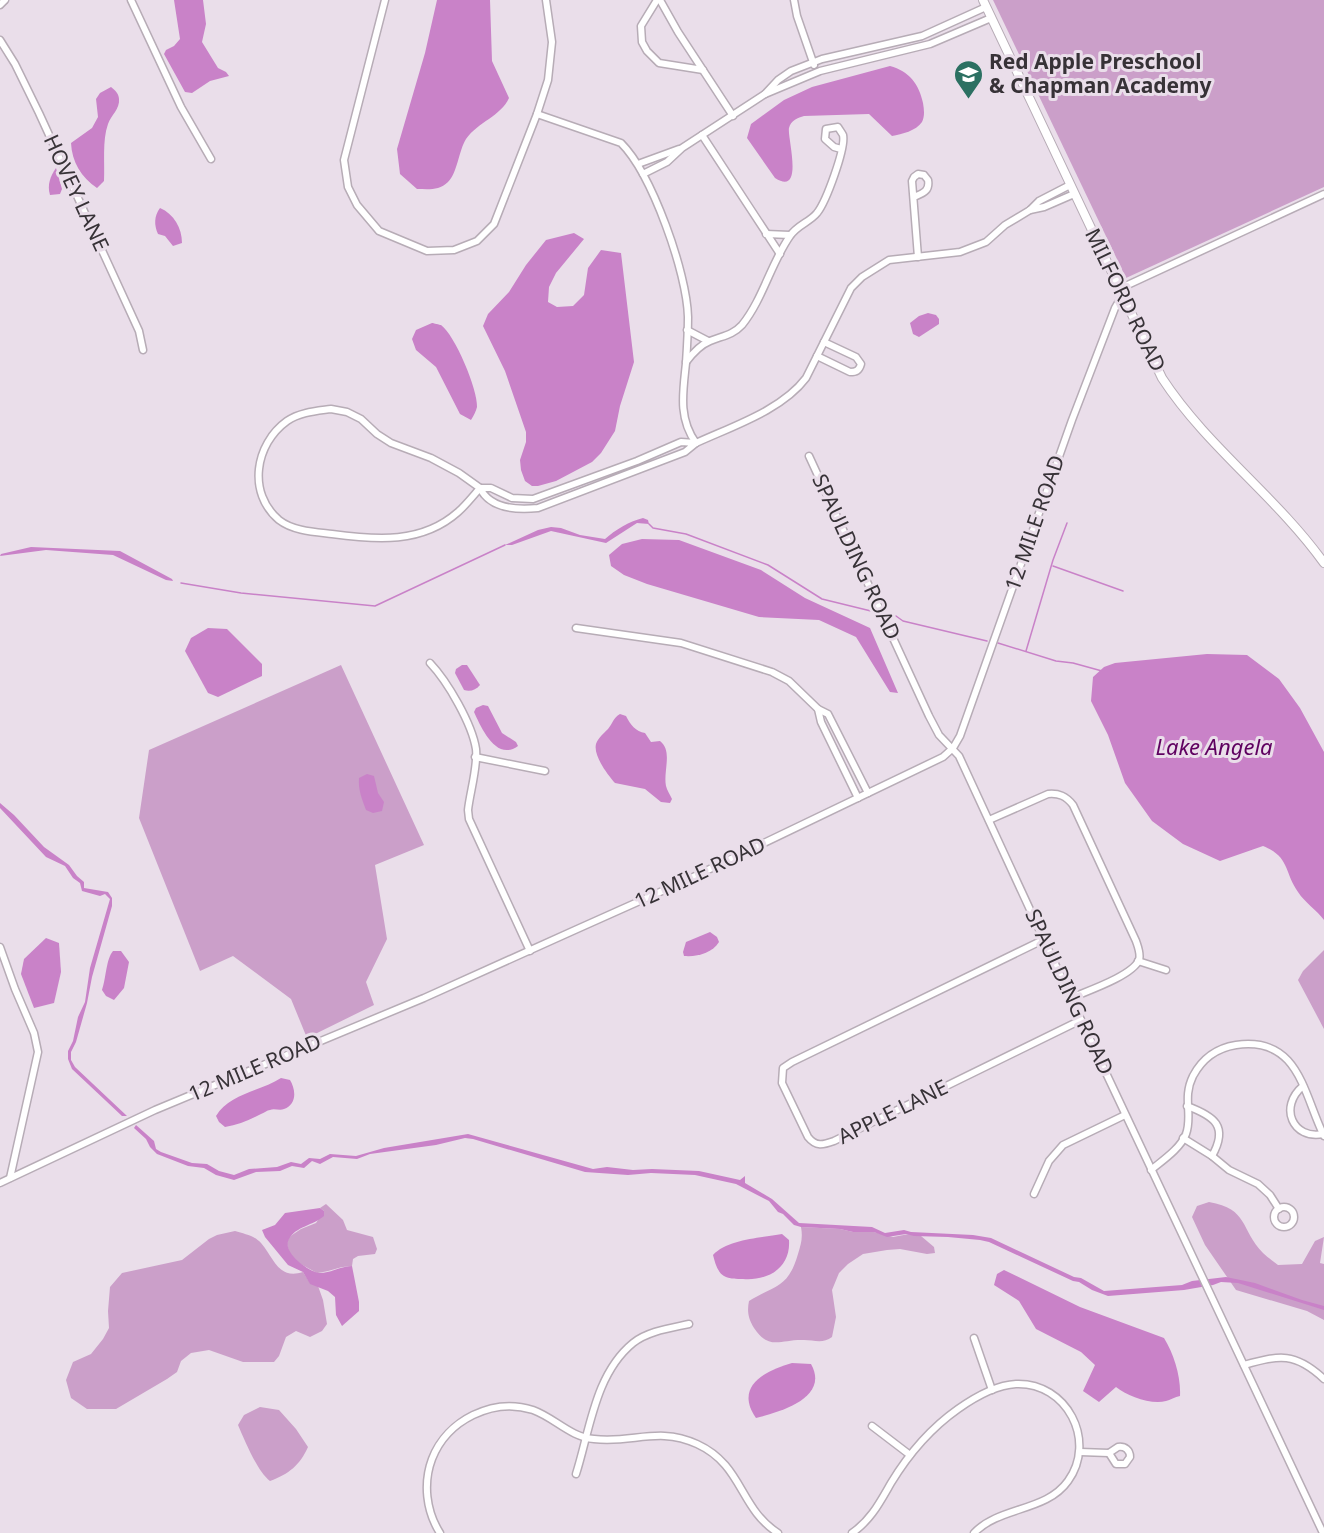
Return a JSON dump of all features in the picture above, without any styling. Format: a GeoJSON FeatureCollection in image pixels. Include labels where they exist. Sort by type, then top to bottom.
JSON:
{"type":"FeatureCollection","features":[{"type":"Feature","properties":{"kind":"street"},"geometry":{"type":"LineString","coordinates":[[0,4],[5,0]]}},
{"type":"Feature","properties":{"kind":"street"},"geometry":{"type":"LineString","coordinates":[[131,0],[181,106],[211,159]]}},
{"type":"Feature","properties":{"kind":"street"},"geometry":{"type":"LineString","coordinates":[[385,0],[344,160],[348,187],[357,205],[379,231],[427,251],[454,250],[477,241],[494,224],[548,80],[552,42],[546,0]]}},
{"type":"Feature","properties":{"kind":"street"},"geometry":{"type":"LineString","coordinates":[[703,70],[659,63],[647,51],[642,42],[641,26],[658,0],[733,116]]}},
{"type":"Feature","properties":{"kind":"street"},"geometry":{"type":"LineString","coordinates":[[794,0],[816,73]]}},
{"type":"Feature","properties":{"kind":"street"},"geometry":{"type":"LineString","coordinates":[[765,94],[791,70],[813,62],[922,36],[984,3]]}},
{"type":"Feature","properties":{"kind":"street","name":"MILFORD ROAD"},"geometry":{"type":"LineString","coordinates":[[984,3],[1153,361],[1172,393],[1194,422],[1294,524],[1324,563]]}},
{"type":"Feature","properties":{"kind":"street"},"geometry":{"type":"LineString","coordinates":[[644,174],[667,162],[682,148],[765,94],[816,73],[930,44],[991,18]]}},
{"type":"Feature","properties":{"kind":"street","name":"HOVEY LANE"},"geometry":{"type":"LineString","coordinates":[[0,40],[15,64],[39,113],[139,331],[143,350]]}},
{"type":"Feature","properties":{"kind":"street"},"geometry":{"type":"LineString","coordinates":[[537,114],[621,143],[644,174],[680,268],[688,314],[682,392],[683,415],[689,433],[696,443]]}},
{"type":"Feature","properties":{"kind":"street"},"geometry":{"type":"LineString","coordinates":[[702,135],[780,254]]}},
{"type":"Feature","properties":{"kind":"street"},"geometry":{"type":"LineString","coordinates":[[638,164],[682,148]]}},
{"type":"Feature","properties":{"kind":"street"},"geometry":{"type":"LineString","coordinates":[[686,363],[693,353],[708,341],[725,337],[741,326],[750,314],[790,235],[801,224],[813,217],[824,202],[837,169],[841,149]]}},
{"type":"Feature","properties":{"kind":"street"},"geometry":{"type":"LineString","coordinates":[[696,443],[681,442],[637,461],[533,499],[512,498],[490,488],[480,488],[458,512],[436,527],[411,536],[378,539],[314,532],[288,526],[278,519],[265,502],[258,478],[260,456],[270,436],[288,420],[310,412],[331,410],[347,412],[362,419],[377,434],[391,443],[431,458],[459,472],[480,488],[484,496],[503,506],[522,509],[538,508],[669,459],[685,452],[696,443],[779,403],[797,390],[806,378],[851,288],[862,277],[890,260],[973,249],[1030,210],[1039,201],[1070,185]]}},
{"type":"Feature","properties":{"kind":"street"},"geometry":{"type":"LineString","coordinates":[[1030,210],[1044,207],[1074,194]]}},
{"type":"Feature","properties":{"kind":"street"},"geometry":{"type":"LineString","coordinates":[[1120,292],[1324,194]]}},
{"type":"Feature","properties":{"kind":"street"},"geometry":{"type":"LineString","coordinates":[[914,196],[918,257]]}},
{"type":"Feature","properties":{"kind":"street"},"geometry":{"type":"LineString","coordinates":[[766,233],[790,235]]}},
{"type":"Feature","properties":{"kind":"street","name":"12 MILE ROAD"},"geometry":{"type":"LineString","coordinates":[[0,1183],[155,1110],[424,998],[530,951],[689,879],[943,757],[953,748],[960,736],[1120,292]]}},
{"type":"Feature","properties":{"kind":"street"},"geometry":{"type":"LineString","coordinates":[[687,330],[708,341]]}},
{"type":"Feature","properties":{"kind":"street"},"geometry":{"type":"LineString","coordinates":[[817,356],[850,372],[856,372],[860,368],[861,364],[856,357],[824,342]]}},
{"type":"Feature","properties":{"kind":"street","name":"SPAULDING ROAD"},"geometry":{"type":"LineString","coordinates":[[809,456],[929,716],[939,735],[959,756],[1125,1115],[1323,1533]]}},
{"type":"Feature","properties":{"kind":"street"},"geometry":{"type":"LineString","coordinates":[[576,628],[681,643],[772,672],[794,685],[818,709],[828,714],[868,793]]}},
{"type":"Feature","properties":{"kind":"street"},"geometry":{"type":"LineString","coordinates":[[430,663],[442,676],[454,697],[472,737],[476,752],[468,810],[469,819],[530,951]]}},
{"type":"Feature","properties":{"kind":"street"},"geometry":{"type":"LineString","coordinates":[[818,709],[821,722],[858,798]]}},
{"type":"Feature","properties":{"kind":"street"},"geometry":{"type":"LineString","coordinates":[[840,759],[849,754]]}},
{"type":"Feature","properties":{"kind":"street"},"geometry":{"type":"LineString","coordinates":[[475,757],[545,771]]}},
{"type":"Feature","properties":{"kind":"street"},"geometry":{"type":"LineString","coordinates":[[989,820],[1048,794],[1056,793],[1069,800],[1136,941],[1140,955],[1138,961],[1122,975],[1071,998]]}},
{"type":"Feature","properties":{"kind":"street","name":"APPLE LANE"},"geometry":{"type":"LineString","coordinates":[[1045,939],[792,1062],[783,1068],[782,1083],[808,1137],[814,1143],[821,1145],[834,1141],[1081,1020]]}},
{"type":"Feature","properties":{"kind":"street"},"geometry":{"type":"LineString","coordinates":[[0,947],[34,1033],[38,1052],[10,1178]]}},
{"type":"Feature","properties":{"kind":"street"},"geometry":{"type":"LineString","coordinates":[[1138,961],[1166,970]]}},
{"type":"Feature","properties":{"kind":"street"},"geometry":{"type":"LineString","coordinates":[[1151,1170],[1177,1147],[1183,1138],[1188,1125],[1187,1089],[1200,1065],[1214,1052],[1229,1046],[1249,1043],[1265,1046],[1286,1057],[1298,1073],[1324,1135],[1317,1136],[1304,1132],[1294,1124],[1291,1118],[1289,1107],[1295,1093],[1303,1086]]}},
{"type":"Feature","properties":{"kind":"street"},"geometry":{"type":"LineString","coordinates":[[1187,1106],[1206,1114],[1216,1122],[1219,1140],[1212,1156]]}},
{"type":"Feature","properties":{"kind":"street"},"geometry":{"type":"LineString","coordinates":[[1034,1194],[1049,1161],[1063,1145],[1125,1115]]}},
{"type":"Feature","properties":{"kind":"street"},"geometry":{"type":"LineString","coordinates":[[1183,1138],[1212,1156],[1228,1170],[1258,1184],[1270,1195],[1279,1209]]}},
{"type":"Feature","properties":{"kind":"street"},"geometry":{"type":"LineString","coordinates":[[576,1474],[597,1400],[614,1365],[633,1343],[660,1330],[689,1324]]}},
{"type":"Feature","properties":{"kind":"street"},"geometry":{"type":"LineString","coordinates":[[974,1338],[992,1390]]}},
{"type":"Feature","properties":{"kind":"street"},"geometry":{"type":"LineString","coordinates":[[1244,1365],[1269,1358],[1287,1357],[1310,1366],[1324,1379]]}},
{"type":"Feature","properties":{"kind":"street"},"geometry":{"type":"LineString","coordinates":[[852,1533],[876,1509],[910,1455],[948,1416],[973,1399],[992,1390],[1016,1384],[1035,1386],[1053,1394],[1069,1410],[1078,1430],[1080,1452],[1073,1473],[1059,1491],[1038,1503],[993,1519],[974,1533]]}},
{"type":"Feature","properties":{"kind":"street"},"geometry":{"type":"LineString","coordinates":[[440,1533],[433,1520],[428,1499],[427,1478],[436,1449],[451,1430],[467,1418],[490,1409],[523,1408],[541,1414],[564,1429],[587,1439],[613,1441],[658,1434],[675,1436],[698,1444],[729,1467],[756,1514],[778,1533]]}},
{"type":"Feature","properties":{"kind":"street"},"geometry":{"type":"LineString","coordinates":[[872,1426],[910,1455]]}},
{"type":"Feature","properties":{"kind":"street"},"geometry":{"type":"LineString","coordinates":[[1080,1452],[1109,1454]]}},
{"type":"Feature","properties":{"kind":"shaded area"},"geometry":{"type":"Polygon","coordinates":[[[993,0],[1324,0],[1324,187],[1126,278],[993,0]]]}},
{"type":"Feature","properties":{"kind":"shaded area"},"geometry":{"type":"Polygon","coordinates":[[[341,665],[424,845],[375,865],[387,939],[366,982],[374,1005],[307,1038],[291,999],[233,956],[200,971],[139,818],[149,750],[341,665]]]}},
{"type":"Feature","properties":{"kind":"shaded area"},"geometry":{"type":"Polygon","coordinates":[[[1324,950],[1324,1029],[1298,980],[1303,971],[1324,950]]]}},
{"type":"Feature","properties":{"kind":"shaded area"},"geometry":{"type":"Polygon","coordinates":[[[1209,1202],[1222,1205],[1238,1215],[1256,1244],[1278,1265],[1302,1264],[1315,1241],[1324,1237],[1320,1263],[1324,1264],[1324,1320],[1307,1311],[1236,1290],[1205,1245],[1192,1217],[1197,1206],[1209,1202]]]}},
{"type":"Feature","properties":{"kind":"shaded area"},"geometry":{"type":"Polygon","coordinates":[[[326,1204],[343,1220],[347,1230],[373,1237],[377,1249],[375,1254],[358,1256],[353,1259],[352,1266],[317,1273],[297,1262],[289,1252],[287,1244],[289,1237],[316,1223],[324,1211],[320,1208],[326,1204]]]}},
{"type":"Feature","properties":{"kind":"shaded area"},"geometry":{"type":"Polygon","coordinates":[[[801,1227],[874,1232],[893,1237],[909,1234],[921,1236],[934,1247],[935,1253],[927,1254],[900,1249],[863,1254],[839,1273],[832,1290],[836,1317],[832,1337],[822,1341],[770,1342],[760,1335],[752,1324],[748,1308],[749,1301],[780,1284],[790,1273],[801,1244],[801,1227]]]}},
{"type":"Feature","properties":{"kind":"shaded area"},"geometry":{"type":"Polygon","coordinates":[[[235,1231],[258,1240],[282,1270],[295,1274],[303,1272],[310,1283],[318,1286],[327,1324],[322,1331],[310,1337],[296,1331],[286,1337],[279,1356],[274,1362],[243,1362],[209,1350],[191,1353],[181,1361],[177,1372],[116,1409],[87,1409],[71,1398],[66,1380],[73,1362],[91,1354],[103,1339],[109,1328],[110,1287],[122,1273],[182,1260],[209,1239],[235,1231]]]}},
{"type":"Feature","properties":{"kind":"shaded area"},"geometry":{"type":"Polygon","coordinates":[[[260,1407],[279,1410],[308,1447],[293,1468],[270,1481],[256,1463],[238,1425],[244,1415],[260,1407]]]}},
{"type":"Feature","properties":{"kind":"water"},"geometry":{"type":"Polygon","coordinates":[[[174,0],[203,0],[206,24],[202,42],[218,68],[229,76],[210,81],[192,93],[185,92],[164,54],[180,39],[174,0]]]}},
{"type":"Feature","properties":{"kind":"water"},"geometry":{"type":"Polygon","coordinates":[[[437,0],[490,0],[492,61],[509,98],[501,110],[466,139],[454,173],[445,185],[437,188],[417,189],[400,174],[397,149],[425,53],[437,0]]]}},
{"type":"Feature","properties":{"kind":"water"},"geometry":{"type":"Polygon","coordinates":[[[890,66],[908,75],[919,90],[924,113],[922,122],[916,128],[892,136],[869,114],[804,116],[793,121],[789,128],[792,163],[790,179],[784,182],[775,178],[747,138],[751,124],[784,100],[812,87],[890,66]]]}},
{"type":"Feature","properties":{"kind":"water"},"geometry":{"type":"Polygon","coordinates":[[[111,87],[118,94],[119,103],[106,131],[104,181],[97,188],[78,168],[71,143],[92,128],[98,117],[96,99],[100,93],[111,87]]]}},
{"type":"Feature","properties":{"kind":"water"},"geometry":{"type":"Polygon","coordinates":[[[56,168],[62,189],[60,194],[50,195],[50,181],[56,168]]]}},
{"type":"Feature","properties":{"kind":"water"},"geometry":{"type":"Polygon","coordinates":[[[160,208],[176,222],[181,232],[182,243],[173,246],[165,236],[158,234],[155,221],[160,208]]]}},
{"type":"Feature","properties":{"kind":"water"},"geometry":{"type":"Polygon","coordinates":[[[574,233],[584,239],[556,273],[549,287],[548,302],[557,307],[573,306],[584,295],[588,268],[601,250],[621,253],[634,362],[620,406],[615,431],[601,453],[592,462],[556,481],[532,486],[525,481],[521,470],[520,460],[526,442],[526,432],[505,371],[483,326],[488,314],[509,292],[526,265],[546,240],[574,233]]]}},
{"type":"Feature","properties":{"kind":"water"},"geometry":{"type":"Polygon","coordinates":[[[928,313],[936,315],[939,324],[919,337],[913,334],[910,323],[928,313]]]}},
{"type":"Feature","properties":{"kind":"water"},"geometry":{"type":"Polygon","coordinates":[[[432,323],[441,325],[447,331],[465,363],[474,388],[477,407],[471,420],[460,414],[436,367],[416,350],[412,339],[416,330],[432,323]]]}},
{"type":"Feature","properties":{"kind":"water"},"geometry":{"type":"Polygon","coordinates":[[[643,518],[648,520],[649,524],[637,523],[606,543],[551,531],[512,545],[505,545],[538,530],[551,527],[605,539],[623,526],[643,518]]]}},
{"type":"Feature","properties":{"kind":"water"},"geometry":{"type":"Polygon","coordinates":[[[642,539],[679,540],[761,570],[805,598],[870,628],[898,693],[890,692],[856,637],[819,620],[759,617],[647,584],[624,575],[611,566],[609,555],[622,544],[642,539]]]}},
{"type":"Feature","properties":{"kind":"water"},"geometry":{"type":"Polygon","coordinates":[[[31,547],[120,551],[173,581],[166,580],[113,555],[46,550],[0,556],[31,547]]]}},
{"type":"Feature","properties":{"kind":"water"},"geometry":{"type":"Polygon","coordinates":[[[208,628],[227,629],[262,664],[262,676],[218,697],[208,693],[185,651],[191,638],[208,628]]]}},
{"type":"Feature","properties":{"kind":"water","name":"Lake Angela"},"geometry":{"type":"Polygon","coordinates":[[[1207,654],[1247,655],[1279,679],[1300,708],[1324,752],[1324,920],[1301,896],[1282,860],[1272,850],[1263,846],[1220,861],[1183,844],[1152,821],[1125,783],[1108,735],[1091,701],[1093,677],[1104,667],[1115,663],[1207,654]]]}},
{"type":"Feature","properties":{"kind":"water"},"geometry":{"type":"Polygon","coordinates":[[[467,665],[480,685],[475,689],[464,690],[455,673],[456,669],[467,665]]]}},
{"type":"Feature","properties":{"kind":"water"},"geometry":{"type":"Polygon","coordinates":[[[483,705],[488,706],[502,733],[516,742],[518,746],[510,750],[503,750],[490,741],[474,712],[476,708],[483,705]]]}},
{"type":"Feature","properties":{"kind":"water"},"geometry":{"type":"Polygon","coordinates":[[[620,714],[626,716],[636,729],[645,733],[651,742],[660,741],[664,745],[667,756],[665,780],[672,799],[670,803],[661,802],[645,789],[615,783],[602,765],[596,744],[620,714]]]}},
{"type":"Feature","properties":{"kind":"water"},"geometry":{"type":"Polygon","coordinates":[[[367,774],[374,776],[378,793],[384,802],[382,811],[373,813],[366,810],[359,778],[367,774]]]}},
{"type":"Feature","properties":{"kind":"water"},"geometry":{"type":"Polygon","coordinates":[[[0,803],[44,847],[69,865],[84,882],[84,888],[108,892],[112,898],[112,906],[87,1003],[71,1052],[71,1060],[75,1067],[127,1116],[122,1116],[72,1069],[68,1059],[68,1051],[85,1002],[90,968],[110,899],[105,894],[100,896],[82,891],[80,883],[73,878],[65,866],[46,857],[0,808],[0,803]]]}},
{"type":"Feature","properties":{"kind":"water"},"geometry":{"type":"Polygon","coordinates":[[[710,932],[717,937],[719,942],[713,949],[704,954],[684,956],[686,942],[710,932]]]}},
{"type":"Feature","properties":{"kind":"water"},"geometry":{"type":"Polygon","coordinates":[[[46,938],[59,943],[61,972],[54,1003],[34,1008],[21,974],[24,959],[46,938]]]}},
{"type":"Feature","properties":{"kind":"water"},"geometry":{"type":"Polygon","coordinates":[[[113,951],[121,951],[129,962],[124,988],[114,1000],[106,996],[102,990],[113,951]]]}},
{"type":"Feature","properties":{"kind":"water"},"geometry":{"type":"Polygon","coordinates":[[[281,1078],[290,1080],[293,1088],[293,1100],[288,1107],[282,1110],[268,1110],[230,1126],[225,1127],[219,1122],[216,1116],[229,1103],[281,1078]]]}},
{"type":"Feature","properties":{"kind":"water"},"geometry":{"type":"Polygon","coordinates":[[[136,1125],[154,1141],[156,1149],[161,1152],[192,1163],[207,1164],[219,1171],[234,1175],[249,1169],[277,1167],[291,1162],[301,1164],[309,1158],[320,1159],[330,1154],[356,1156],[384,1148],[468,1134],[593,1169],[607,1167],[633,1170],[699,1171],[740,1180],[745,1176],[745,1183],[772,1199],[799,1223],[872,1227],[885,1233],[904,1230],[991,1238],[1074,1277],[1081,1278],[1104,1291],[1182,1285],[1192,1281],[1226,1277],[1255,1283],[1324,1306],[1324,1310],[1238,1283],[1221,1282],[1184,1290],[1108,1296],[989,1242],[906,1234],[887,1237],[874,1232],[801,1227],[794,1225],[778,1212],[769,1201],[736,1184],[695,1175],[651,1173],[628,1175],[585,1172],[465,1138],[436,1145],[370,1154],[357,1159],[333,1157],[320,1164],[312,1161],[304,1168],[292,1166],[280,1171],[256,1172],[234,1180],[157,1154],[134,1128],[136,1125]]]}},
{"type":"Feature","properties":{"kind":"water"},"geometry":{"type":"Polygon","coordinates":[[[320,1208],[324,1211],[324,1216],[292,1235],[288,1244],[289,1250],[304,1266],[316,1272],[324,1273],[352,1266],[359,1311],[342,1326],[336,1315],[335,1297],[328,1291],[310,1284],[303,1272],[288,1265],[262,1230],[275,1225],[285,1213],[320,1208]]]}},
{"type":"Feature","properties":{"kind":"water"},"geometry":{"type":"Polygon","coordinates":[[[782,1234],[789,1240],[789,1250],[782,1265],[769,1275],[752,1279],[733,1279],[724,1276],[718,1269],[713,1255],[719,1250],[736,1242],[782,1234]]]}},
{"type":"Feature","properties":{"kind":"water"},"geometry":{"type":"Polygon","coordinates":[[[1004,1270],[1080,1307],[1164,1338],[1176,1366],[1180,1396],[1166,1401],[1153,1402],[1126,1394],[1116,1387],[1099,1402],[1083,1391],[1095,1365],[1081,1352],[1036,1329],[1019,1301],[994,1285],[997,1274],[1004,1270]]]}},
{"type":"Feature","properties":{"kind":"water"},"geometry":{"type":"Polygon","coordinates":[[[792,1363],[811,1364],[815,1376],[814,1386],[800,1402],[756,1418],[750,1407],[751,1389],[763,1375],[792,1363]]]}},
{"type":"Feature","properties":{"kind":"waterway"},"geometry":{"type":"LineString","coordinates":[[1026,651],[1053,560],[1067,523]]}},
{"type":"Feature","properties":{"kind":"waterway"},"geometry":{"type":"LineString","coordinates":[[649,524],[653,528],[686,534],[768,565],[822,599],[875,612]]}},
{"type":"Feature","properties":{"kind":"waterway"},"geometry":{"type":"LineString","coordinates":[[181,583],[241,593],[375,606],[505,545]]}},
{"type":"Feature","properties":{"kind":"waterway"},"geometry":{"type":"LineString","coordinates":[[1053,566],[1123,591]]}},
{"type":"Feature","properties":{"kind":"waterway"},"geometry":{"type":"LineString","coordinates":[[896,616],[903,621],[987,641]]}},
{"type":"Feature","properties":{"kind":"waterway"},"geometry":{"type":"LineString","coordinates":[[998,643],[1056,661],[1102,671]]}},
{"type":"Feature","properties":{"kind":"place","name":"Red Apple Preschool & Chapman Academy"},"geometry":{"type":"Point","coordinates":[968,100]}}]}
